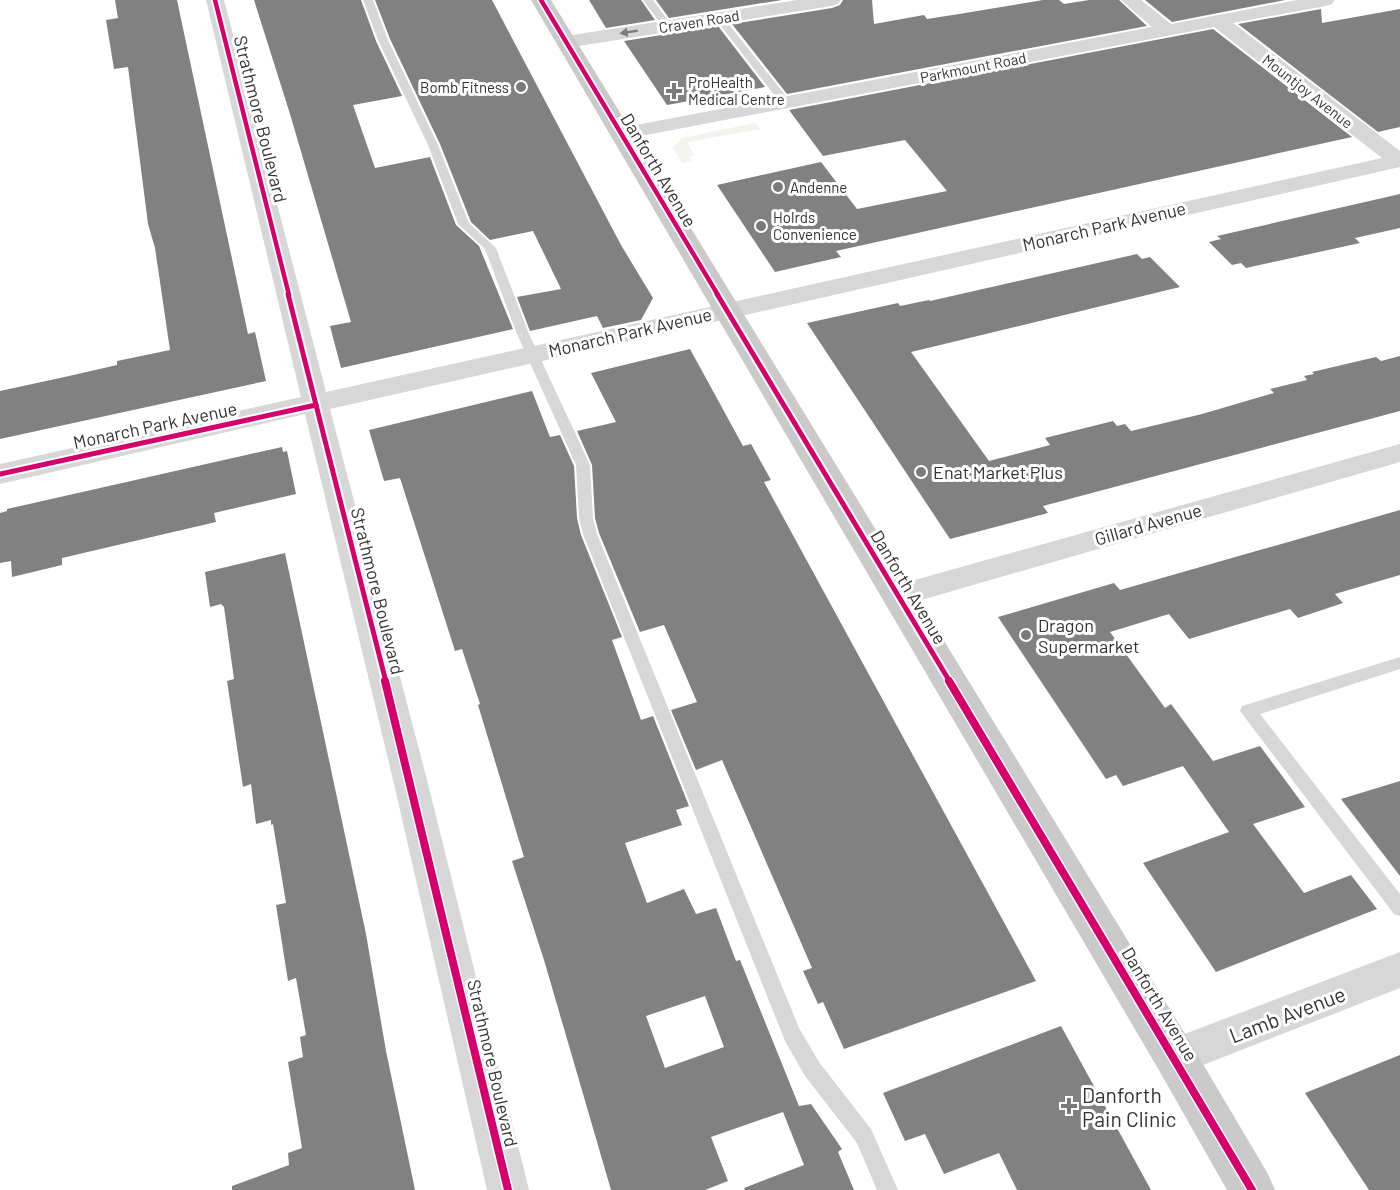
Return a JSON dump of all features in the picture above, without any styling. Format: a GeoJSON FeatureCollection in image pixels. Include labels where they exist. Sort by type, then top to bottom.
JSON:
{"type":"FeatureCollection","features":[{"type":"Feature","properties":{"kind":"main road","name":"Danforth Avenue"},"geometry":{"type":"LineString","coordinates":[[541,0],[1175,1057],[1252,1190]]}},
{"type":"Feature","properties":{"kind":"street","name":"Strathmore Boulevard"},"geometry":{"type":"LineString","coordinates":[[215,0],[411,784],[508,1190]]}},
{"type":"Feature","properties":{"kind":"street","name":"Craven Road"},"geometry":{"type":"LineString","coordinates":[[566,42],[832,0]]}},
{"type":"Feature","properties":{"kind":"street"},"geometry":{"type":"LineString","coordinates":[[1130,0],[1167,30]]}},
{"type":"Feature","properties":{"kind":"street","name":"Parkmount Road"},"geometry":{"type":"LineString","coordinates":[[620,134],[1326,0]]}},
{"type":"Feature","properties":{"kind":"street","name":"Mountjoy Avenue"},"geometry":{"type":"LineString","coordinates":[[1217,20],[1400,160]]}},
{"type":"Feature","properties":{"kind":"street","name":"Monarch Park Avenue"},"geometry":{"type":"LineString","coordinates":[[0,474],[316,405],[532,354],[1400,160]]}},
{"type":"Feature","properties":{"kind":"street","name":"Gillard Avenue"},"geometry":{"type":"LineString","coordinates":[[897,596],[1400,453]]}},
{"type":"Feature","properties":{"kind":"street","name":"Lamb Avenue"},"geometry":{"type":"LineString","coordinates":[[1175,1057],[1400,970]]}},
{"type":"Feature","properties":{"kind":"lane"},"geometry":{"type":"LineString","coordinates":[[368,0],[383,40],[433,145],[464,224],[490,248],[532,354],[583,465],[586,518],[590,534],[792,1034],[812,1069],[864,1136],[888,1190]]}},
{"type":"Feature","properties":{"kind":"lane"},"geometry":{"type":"LineString","coordinates":[[648,0],[667,26]]}},
{"type":"Feature","properties":{"kind":"lane"},"geometry":{"type":"LineString","coordinates":[[720,19],[786,103]]}},
{"type":"Feature","properties":{"kind":"lane"},"geometry":{"type":"LineString","coordinates":[[1400,663],[1248,711],[1400,908]]}},
{"type":"Feature","properties":{"kind":"shaded area"},"geometry":{"type":"Polygon","coordinates":[[[755,123],[761,129],[687,142],[694,155],[689,156],[691,161],[682,163],[673,147],[682,138],[755,123]]]}},
{"type":"Feature","properties":{"kind":"building"},"geometry":{"type":"Polygon","coordinates":[[[115,0],[177,0],[248,334],[255,332],[266,381],[0,439],[0,391],[117,365],[117,361],[170,350],[155,248],[148,224],[128,67],[114,69],[106,20],[118,18],[115,0]]]}},
{"type":"Feature","properties":{"kind":"building"},"geometry":{"type":"Polygon","coordinates":[[[254,0],[361,0],[376,41],[402,96],[353,105],[375,168],[430,157],[456,225],[479,246],[513,329],[341,368],[330,326],[351,322],[254,0]]]}},
{"type":"Feature","properties":{"kind":"building"},"geometry":{"type":"Polygon","coordinates":[[[375,0],[492,0],[621,245],[653,298],[641,320],[603,328],[597,316],[530,331],[517,297],[561,289],[533,231],[490,240],[471,222],[440,144],[390,39],[375,0]]]}},
{"type":"Feature","properties":{"kind":"building"},"geometry":{"type":"Polygon","coordinates":[[[589,0],[641,0],[655,20],[606,28],[589,0]]]}},
{"type":"Feature","properties":{"kind":"building"},"geometry":{"type":"Polygon","coordinates":[[[656,0],[782,0],[669,18],[656,0]]]}},
{"type":"Feature","properties":{"kind":"building"},"geometry":{"type":"Polygon","coordinates":[[[843,0],[872,0],[874,24],[924,15],[927,19],[1043,0],[1059,0],[1064,4],[1089,0],[1119,0],[1147,26],[787,94],[732,24],[832,8],[840,5],[843,0]]]}},
{"type":"Feature","properties":{"kind":"building"},"geometry":{"type":"Polygon","coordinates":[[[1145,0],[1285,0],[1172,22],[1145,0]]]}},
{"type":"Feature","properties":{"kind":"building"},"geometry":{"type":"Polygon","coordinates":[[[1321,9],[1322,23],[1400,9],[1400,127],[1378,132],[1238,24],[1321,9]]]}},
{"type":"Feature","properties":{"kind":"building"},"geometry":{"type":"Polygon","coordinates":[[[718,26],[765,87],[667,105],[624,41],[718,26]]]}},
{"type":"Feature","properties":{"kind":"building"},"geometry":{"type":"Polygon","coordinates":[[[1213,29],[1352,137],[836,251],[841,257],[775,272],[717,185],[821,162],[857,209],[947,191],[905,140],[823,156],[789,110],[1213,29]]]}},
{"type":"Feature","properties":{"kind":"building"},"geometry":{"type":"Polygon","coordinates":[[[1400,194],[1400,228],[1355,238],[1360,243],[1246,268],[1241,263],[1232,265],[1209,242],[1221,239],[1217,236],[1400,194]]]}},
{"type":"Feature","properties":{"kind":"building"},"geometry":{"type":"Polygon","coordinates":[[[1137,254],[1142,259],[1150,257],[1180,287],[911,352],[989,461],[1050,445],[1045,438],[1113,421],[1117,426],[1125,424],[1131,431],[1202,414],[1274,393],[1270,389],[1307,380],[1304,376],[1314,374],[1312,372],[1376,357],[1381,361],[1400,356],[1400,411],[1043,506],[1048,513],[950,539],[807,323],[898,303],[900,306],[930,301],[1137,254]]]}},
{"type":"Feature","properties":{"kind":"building"},"geometry":{"type":"Polygon","coordinates":[[[690,349],[743,446],[751,444],[771,480],[764,482],[1036,981],[844,1049],[823,1002],[818,1004],[803,971],[812,968],[722,760],[696,770],[671,710],[697,702],[664,625],[640,632],[599,533],[595,518],[592,465],[577,431],[616,422],[591,373],[690,349]]]}},
{"type":"Feature","properties":{"kind":"building"},"geometry":{"type":"Polygon","coordinates":[[[532,391],[550,437],[560,435],[574,466],[577,518],[581,535],[622,637],[612,640],[641,720],[653,716],[689,806],[676,810],[682,825],[625,843],[647,903],[684,889],[696,914],[716,908],[736,961],[740,960],[799,1106],[811,1104],[842,1149],[838,1152],[854,1190],[745,1190],[744,1188],[804,1165],[783,1112],[711,1137],[728,1181],[705,1190],[611,1190],[544,960],[512,861],[524,857],[478,705],[480,704],[462,649],[455,651],[400,478],[384,481],[369,430],[532,391]],[[705,996],[646,1016],[665,1068],[724,1047],[705,996]]]}},
{"type":"Feature","properties":{"kind":"building"},"geometry":{"type":"Polygon","coordinates":[[[282,447],[283,452],[287,451],[296,494],[214,513],[216,522],[62,558],[62,565],[12,577],[11,561],[0,563],[0,513],[7,509],[282,447]]]}},
{"type":"Feature","properties":{"kind":"building"},"geometry":{"type":"Polygon","coordinates":[[[1400,510],[1400,575],[1335,594],[1343,603],[1298,618],[1290,609],[1189,639],[1169,614],[1110,632],[1165,708],[1171,704],[1213,761],[1260,746],[1305,807],[1253,824],[1304,893],[1351,875],[1377,909],[1216,972],[1143,863],[1229,832],[1183,766],[1123,786],[1116,775],[1106,779],[998,617],[1114,583],[1120,590],[1400,510]]]}},
{"type":"Feature","properties":{"kind":"building"},"geometry":{"type":"Polygon","coordinates":[[[285,553],[366,934],[386,1051],[415,1190],[232,1190],[232,1186],[289,1165],[288,1153],[302,1148],[288,1062],[303,1057],[300,1037],[306,1035],[296,978],[288,981],[276,905],[286,903],[273,824],[271,825],[271,820],[256,824],[251,784],[243,787],[227,681],[234,679],[224,607],[221,604],[210,607],[205,572],[285,553]]]}},
{"type":"Feature","properties":{"kind":"building"},"geometry":{"type":"Polygon","coordinates":[[[1400,781],[1400,876],[1341,799],[1400,781]]]}},
{"type":"Feature","properties":{"kind":"building"},"geometry":{"type":"Polygon","coordinates":[[[1061,1026],[1151,1190],[1017,1190],[999,1153],[944,1174],[925,1134],[905,1141],[883,1093],[1061,1026]]]}},
{"type":"Feature","properties":{"kind":"building"},"geometry":{"type":"Polygon","coordinates":[[[1400,1055],[1400,1190],[1369,1190],[1305,1093],[1400,1055]]]}},
{"type":"Feature","properties":{"kind":"cycle path"},"geometry":{"type":"LineString","coordinates":[[215,0],[411,784],[508,1190]]}},
{"type":"Feature","properties":{"kind":"cycle path"},"geometry":{"type":"LineString","coordinates":[[541,0],[1175,1057],[1252,1190]]}},
{"type":"Feature","properties":{"kind":"cycle path"},"geometry":{"type":"LineString","coordinates":[[0,474],[316,405]]}},
{"type":"Feature","properties":{"kind":"place","name":"Bomb Fitness"},"geometry":{"type":"Point","coordinates":[521,87]}},
{"type":"Feature","properties":{"kind":"place","name":"ProHealth Medical Centre"},"geometry":{"type":"Point","coordinates":[674,91]}},
{"type":"Feature","properties":{"kind":"place","name":"Andenne"},"geometry":{"type":"Point","coordinates":[778,187]}},
{"type":"Feature","properties":{"kind":"place","name":"Holrds Convenience"},"geometry":{"type":"Point","coordinates":[761,226]}},
{"type":"Feature","properties":{"kind":"place","name":"Enat Market Plus"},"geometry":{"type":"Point","coordinates":[921,472]}},
{"type":"Feature","properties":{"kind":"place","name":"Dragon Supermarket"},"geometry":{"type":"Point","coordinates":[1026,635]}},
{"type":"Feature","properties":{"kind":"place","name":"Danforth Pain Clinic"},"geometry":{"type":"Point","coordinates":[1069,1106]}}]}
